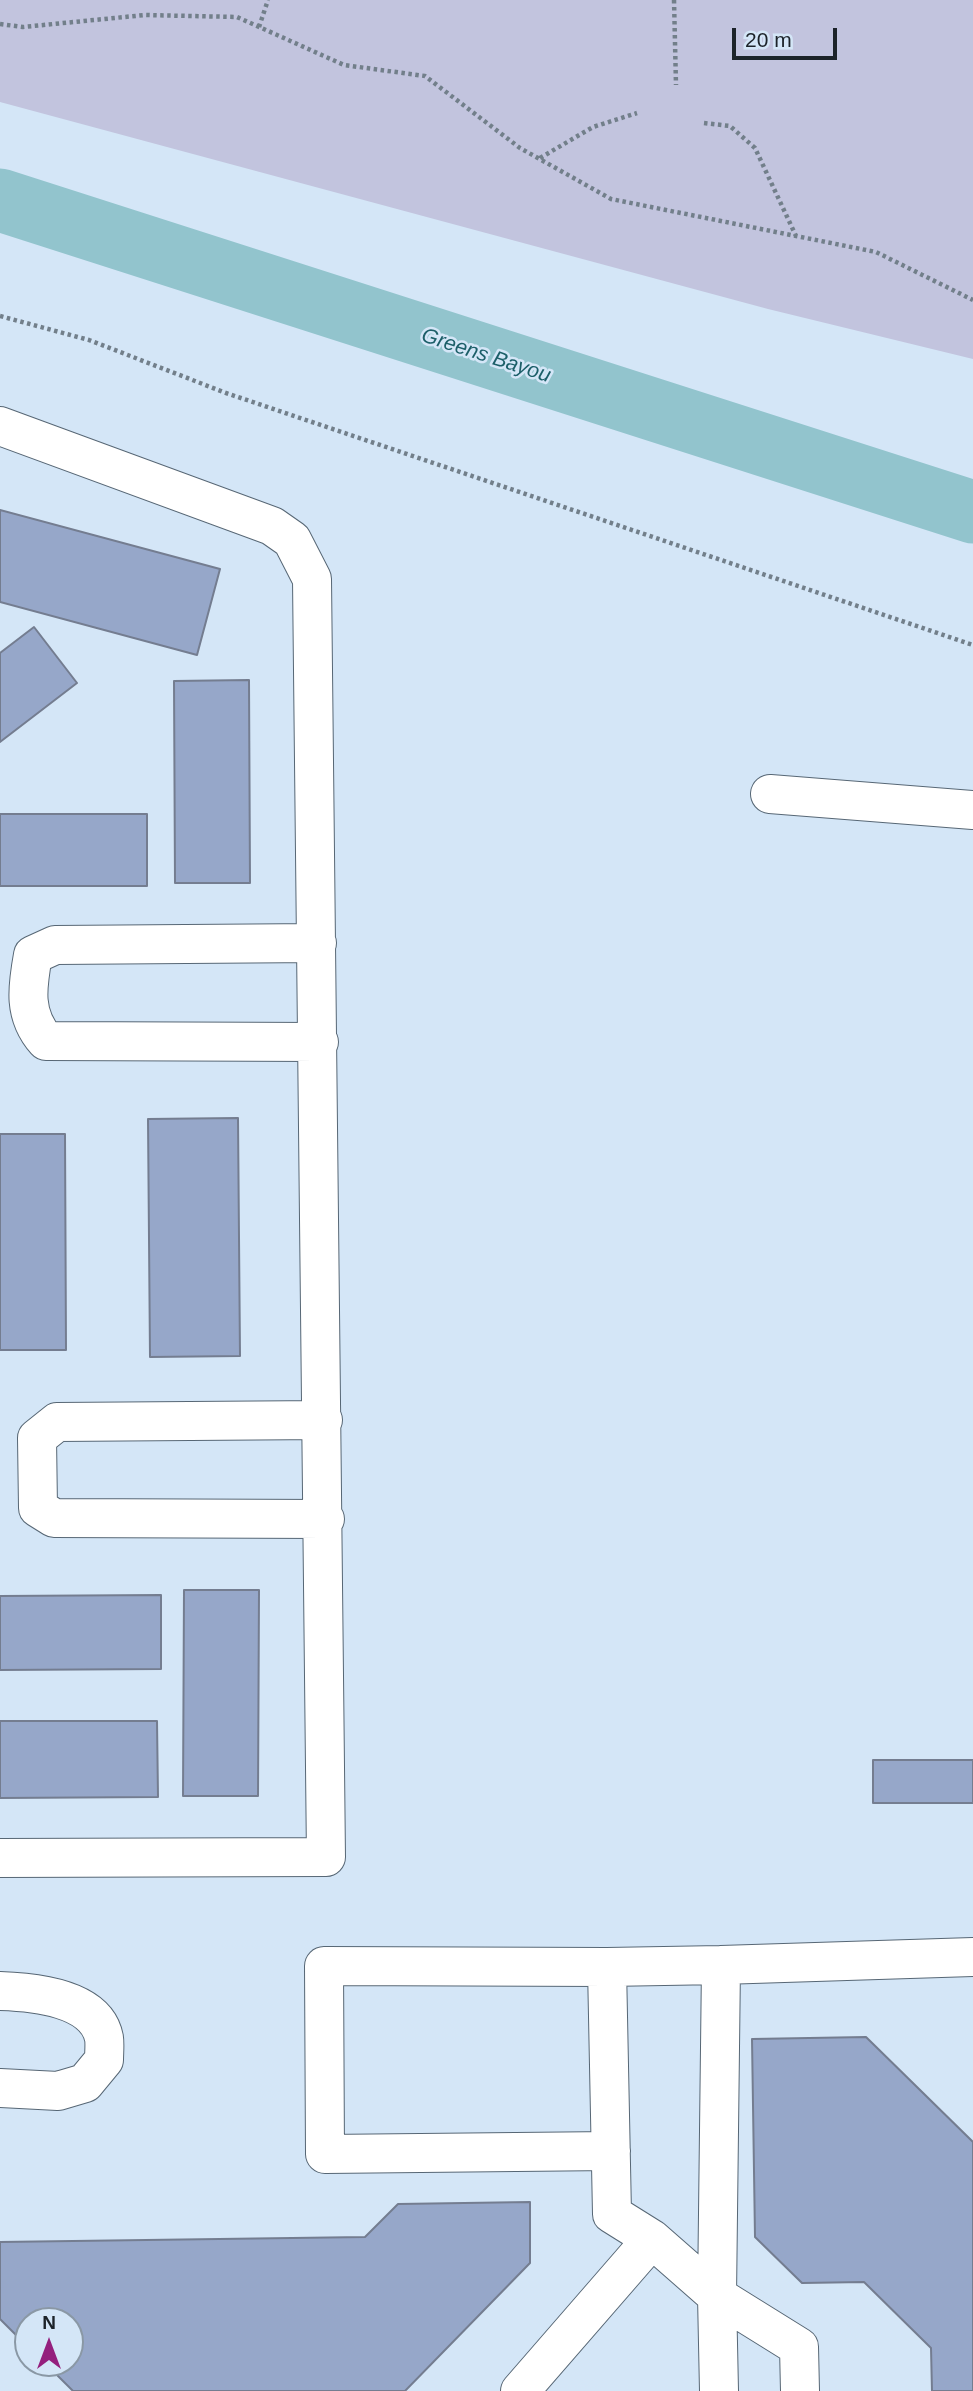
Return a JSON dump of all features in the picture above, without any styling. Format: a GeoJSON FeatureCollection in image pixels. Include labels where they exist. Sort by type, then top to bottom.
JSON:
{"type":"FeatureCollection","features":[{"type":"Feature","properties":{"kind":"lane"},"geometry":{"type":"LineString","coordinates":[[0,426],[272,526],[292,540],[312,579],[325,1520],[326,1857],[0,1858]]}},
{"type":"Feature","properties":{"kind":"lane"},"geometry":{"type":"LineString","coordinates":[[770,794],[973,810]]}},
{"type":"Feature","properties":{"kind":"lane"},"geometry":{"type":"LineString","coordinates":[[317,943],[55,945],[33,955],[27,985],[32,1026],[46,1041],[318,1042]]}},
{"type":"Feature","properties":{"kind":"lane"},"geometry":{"type":"LineString","coordinates":[[323,1420],[57,1422],[37,1438],[38,1508],[54,1518],[325,1520]]}},
{"type":"Feature","properties":{"kind":"lane"},"geometry":{"type":"LineString","coordinates":[[611,2151],[325,2154],[324,1966],[607,1967],[973,1957]]}},
{"type":"Feature","properties":{"kind":"lane"},"geometry":{"type":"LineString","coordinates":[[719,2391],[717,2296],[721,1965]]}},
{"type":"Feature","properties":{"kind":"lane"},"geometry":{"type":"LineString","coordinates":[[607,1967],[612,2214],[652,2239],[717,2296],[799,2347],[800,2391]]}},
{"type":"Feature","properties":{"kind":"lane"},"geometry":{"type":"LineString","coordinates":[[0,1991],[56,1996],[76,2007],[94,2019],[104,2036],[104,2060],[85,2083],[58,2091],[0,2088]]}},
{"type":"Feature","properties":{"kind":"lane"},"geometry":{"type":"LineString","coordinates":[[520,2391],[652,2239]]}},
{"type":"Feature","properties":{"kind":"path"},"geometry":{"type":"LineString","coordinates":[[258,27],[268,0]]}},
{"type":"Feature","properties":{"kind":"path"},"geometry":{"type":"LineString","coordinates":[[674,0],[676,85]]}},
{"type":"Feature","properties":{"kind":"path"},"geometry":{"type":"LineString","coordinates":[[0,24],[23,27],[145,15],[237,17],[344,65],[425,76],[540,159],[611,199],[876,252],[973,300]]}},
{"type":"Feature","properties":{"kind":"path"},"geometry":{"type":"LineString","coordinates":[[540,159],[593,127],[637,113]]}},
{"type":"Feature","properties":{"kind":"path"},"geometry":{"type":"LineString","coordinates":[[704,123],[730,126],[755,148],[797,237]]}},
{"type":"Feature","properties":{"kind":"path"},"geometry":{"type":"LineString","coordinates":[[0,316],[89,340],[226,393],[973,645]]}},
{"type":"Feature","properties":{"kind":"shaded area"},"geometry":{"type":"Polygon","coordinates":[[[0,0],[973,0],[973,359],[768,309],[0,102],[0,0]]]}},
{"type":"Feature","properties":{"kind":"building"},"geometry":{"type":"Polygon","coordinates":[[[0,510],[220,569],[197,655],[0,602],[0,510]]]}},
{"type":"Feature","properties":{"kind":"building"},"geometry":{"type":"Polygon","coordinates":[[[34,627],[77,683],[0,742],[0,653],[34,627]]]}},
{"type":"Feature","properties":{"kind":"building"},"geometry":{"type":"Polygon","coordinates":[[[249,680],[250,883],[175,883],[174,681],[249,680]]]}},
{"type":"Feature","properties":{"kind":"building"},"geometry":{"type":"Polygon","coordinates":[[[0,814],[147,814],[147,886],[0,886],[0,814]]]}},
{"type":"Feature","properties":{"kind":"building"},"geometry":{"type":"Polygon","coordinates":[[[238,1118],[240,1356],[150,1357],[148,1119],[238,1118]]]}},
{"type":"Feature","properties":{"kind":"building"},"geometry":{"type":"Polygon","coordinates":[[[0,1134],[65,1134],[66,1350],[0,1350],[0,1134]]]}},
{"type":"Feature","properties":{"kind":"building"},"geometry":{"type":"Polygon","coordinates":[[[184,1590],[259,1590],[258,1796],[183,1796],[184,1590]]]}},
{"type":"Feature","properties":{"kind":"building"},"geometry":{"type":"Polygon","coordinates":[[[161,1595],[161,1669],[0,1670],[0,1596],[161,1595]]]}},
{"type":"Feature","properties":{"kind":"building"},"geometry":{"type":"Polygon","coordinates":[[[0,1721],[157,1721],[158,1797],[0,1798],[0,1721]]]}},
{"type":"Feature","properties":{"kind":"building"},"geometry":{"type":"Polygon","coordinates":[[[873,1760],[973,1760],[973,1803],[873,1803],[873,1760]]]}},
{"type":"Feature","properties":{"kind":"building"},"geometry":{"type":"Polygon","coordinates":[[[866,2037],[973,2142],[973,2391],[932,2391],[931,2348],[864,2282],[802,2283],[755,2237],[752,2039],[866,2037]]]}},
{"type":"Feature","properties":{"kind":"building"},"geometry":{"type":"Polygon","coordinates":[[[530,2202],[530,2263],[405,2391],[73,2391],[59,2377],[84,2377],[84,2307],[14,2307],[14,2333],[0,2319],[0,2242],[365,2237],[398,2204],[530,2202]]]}},
{"type":"Feature","properties":{"kind":"waterway","name":"Greens Bayou"},"geometry":{"type":"LineString","coordinates":[[0,200],[973,512]]}}]}
